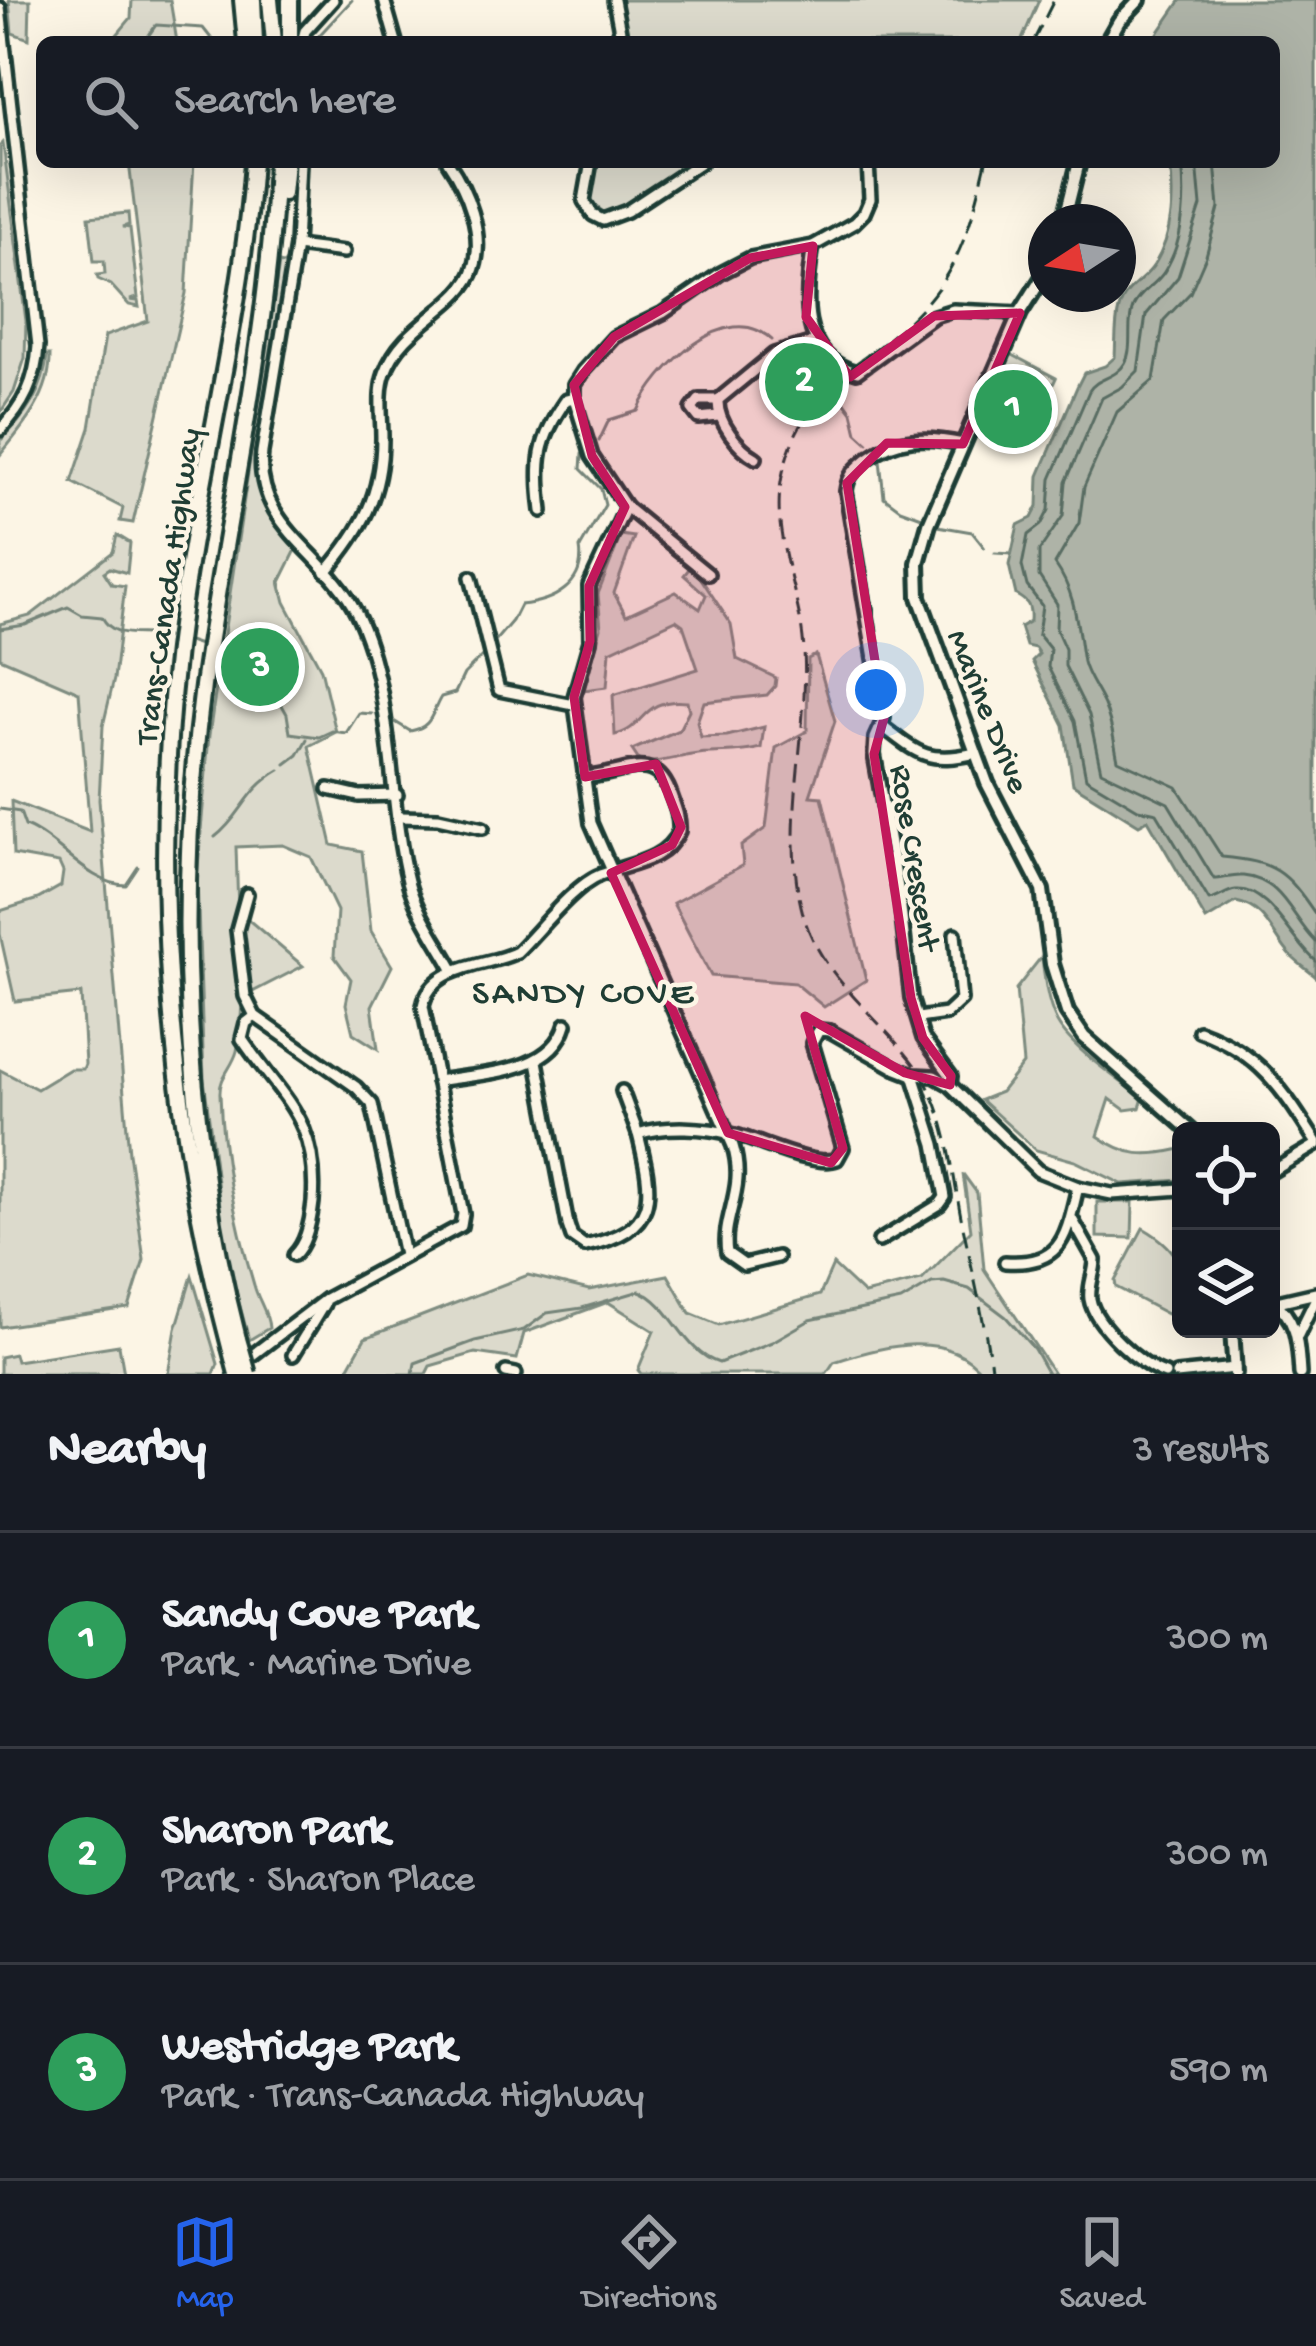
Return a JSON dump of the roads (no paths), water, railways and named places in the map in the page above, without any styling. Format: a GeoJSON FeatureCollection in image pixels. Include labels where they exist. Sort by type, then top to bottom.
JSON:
{"type":"FeatureCollection","features":[{"type":"Feature","properties":{"kind":"highway"},"geometry":{"type":"LineString","coordinates":[[242,0],[249,36]]}},
{"type":"Feature","properties":{"kind":"highway"},"geometry":{"type":"LineString","coordinates":[[250,36],[253,0]]}},
{"type":"Feature","properties":{"kind":"highway"},"geometry":{"type":"LineString","coordinates":[[270,0],[273,36]]}},
{"type":"Feature","properties":{"kind":"highway"},"geometry":{"type":"LineString","coordinates":[[290,0],[290,36]]}},
{"type":"Feature","properties":{"kind":"highway","name":"Trans-Canada Highway"},"geometry":{"type":"LineString","coordinates":[[248,1374],[234,1343],[197,1205],[176,1067],[166,931],[165,820],[181,616],[249,208],[250,168]]}},
{"type":"Feature","properties":{"kind":"highway","name":"Trans-Canada Highway"},"geometry":{"type":"LineString","coordinates":[[234,1374],[234,1343],[200,1126],[190,986],[190,874],[202,700],[265,292],[275,168]]}},
{"type":"Feature","properties":{"kind":"highway"},"geometry":{"type":"LineString","coordinates":[[265,292],[277,243],[285,168]]}},
{"type":"Feature","properties":{"kind":"main road"},"geometry":{"type":"LineString","coordinates":[[1110,36],[1139,0]]}},
{"type":"Feature","properties":{"kind":"main road"},"geometry":{"type":"LineString","coordinates":[[1068,204],[1078,168]]}},
{"type":"Feature","properties":{"kind":"main road","name":"Marine Drive"},"geometry":{"type":"LineString","coordinates":[[1028,300],[920,550],[917,577],[922,612],[976,753],[1042,890],[1052,964],[1066,1012],[1084,1037],[1182,1122]]}},
{"type":"Feature","properties":{"kind":"main road"},"geometry":{"type":"LineString","coordinates":[[1233,1338],[1235,1371]]}},
{"type":"Feature","properties":{"kind":"street"},"geometry":{"type":"LineString","coordinates":[[304,36],[333,0]]}},
{"type":"Feature","properties":{"kind":"street"},"geometry":{"type":"LineString","coordinates":[[384,0],[394,36]]}},
{"type":"Feature","properties":{"kind":"street"},"geometry":{"type":"LineString","coordinates":[[614,0],[621,36]]}},
{"type":"Feature","properties":{"kind":"street"},"geometry":{"type":"LineString","coordinates":[[0,8],[38,346],[26,398],[0,430]]}},
{"type":"Feature","properties":{"kind":"street"},"geometry":{"type":"LineString","coordinates":[[300,168],[296,246],[261,476],[270,507],[356,612],[369,648],[409,883],[454,971]]}},
{"type":"Feature","properties":{"kind":"street"},"geometry":{"type":"LineString","coordinates":[[326,572],[359,533],[373,499],[382,455],[385,374],[407,334],[458,292],[476,266],[471,208],[452,168]]}},
{"type":"Feature","properties":{"kind":"street"},"geometry":{"type":"LineString","coordinates":[[590,168],[584,201],[603,220],[627,212],[692,168]]}},
{"type":"Feature","properties":{"kind":"street"},"geometry":{"type":"LineString","coordinates":[[708,574],[626,507],[592,455],[574,385],[614,337],[663,313],[721,273],[750,258],[814,246],[864,213],[871,193],[869,168]]}},
{"type":"Feature","properties":{"kind":"street"},"geometry":{"type":"LineString","coordinates":[[296,246],[344,252]]}},
{"type":"Feature","properties":{"kind":"street"},"geometry":{"type":"LineString","coordinates":[[814,246],[806,317],[816,341],[842,368],[856,371],[934,316],[953,310],[1020,313]]}},
{"type":"Feature","properties":{"kind":"street"},"geometry":{"type":"LineString","coordinates":[[718,416],[699,418],[692,410],[699,400],[718,400],[774,354],[816,341]]}},
{"type":"Feature","properties":{"kind":"street"},"geometry":{"type":"LineString","coordinates":[[542,511],[537,470],[544,438],[566,400],[574,398]]}},
{"type":"Feature","properties":{"kind":"street"},"geometry":{"type":"LineString","coordinates":[[718,400],[718,416],[744,452],[756,458]]}},
{"type":"Feature","properties":{"kind":"street","name":"Rose Crescent"},"geometry":{"type":"LineString","coordinates":[[964,441],[887,443],[855,469],[847,483],[882,726],[874,754],[900,899],[911,998],[923,1038],[951,1076],[950,1085],[1029,1166],[1078,1187]]}},
{"type":"Feature","properties":{"kind":"street"},"geometry":{"type":"LineString","coordinates":[[626,507],[589,586],[590,641],[575,689],[590,823],[739,1165],[727,1253],[744,1265],[777,1257]]}},
{"type":"Feature","properties":{"kind":"street"},"geometry":{"type":"LineString","coordinates":[[471,577],[499,691],[574,705]]}},
{"type":"Feature","properties":{"kind":"street"},"geometry":{"type":"LineString","coordinates":[[882,726],[930,758],[943,761],[976,753]]}},
{"type":"Feature","properties":{"kind":"street"},"geometry":{"type":"LineString","coordinates":[[234,1374],[259,1348],[326,1300],[461,1226],[463,1214],[423,1006],[430,987],[454,971],[517,952],[599,875],[670,846],[680,831],[666,782],[655,769],[585,778]]}},
{"type":"Feature","properties":{"kind":"street"},"geometry":{"type":"LineString","coordinates":[[329,789],[359,796],[397,796]]}},
{"type":"Feature","properties":{"kind":"street"},"geometry":{"type":"LineString","coordinates":[[400,817],[438,818],[483,828]]}},
{"type":"Feature","properties":{"kind":"street"},"geometry":{"type":"LineString","coordinates":[[247,894],[237,930],[245,996],[255,1016],[356,1087],[371,1104],[404,1255]]}},
{"type":"Feature","properties":{"kind":"street","name":"Rose Crescent"},"geometry":{"type":"LineString","coordinates":[[918,1018],[946,1014],[962,1000],[956,934]]}},
{"type":"Feature","properties":{"kind":"street"},"geometry":{"type":"LineString","coordinates":[[255,1016],[246,1023],[242,1039],[293,1107],[312,1155],[312,1211],[302,1247],[294,1255]]}},
{"type":"Feature","properties":{"kind":"street"},"geometry":{"type":"LineString","coordinates":[[437,1082],[537,1061],[554,1047],[566,1024]]}},
{"type":"Feature","properties":{"kind":"street"},"geometry":{"type":"LineString","coordinates":[[638,1134],[655,1128],[728,1132],[818,1162],[831,1162],[843,1148],[812,1043],[819,1030],[830,1031],[885,1064],[913,1075],[934,1076],[950,1085]]}},
{"type":"Feature","properties":{"kind":"street"},"geometry":{"type":"LineString","coordinates":[[1199,1031],[1227,1042],[1266,1070],[1316,1144],[1280,1166]]}},
{"type":"Feature","properties":{"kind":"street"},"geometry":{"type":"LineString","coordinates":[[537,1061],[568,1225],[579,1245],[616,1240],[639,1220],[648,1201],[649,1180],[622,1091]]}},
{"type":"Feature","properties":{"kind":"street"},"geometry":{"type":"LineString","coordinates":[[879,1241],[945,1197],[935,1144],[913,1075]]}},
{"type":"Feature","properties":{"kind":"street"},"geometry":{"type":"LineString","coordinates":[[1005,1262],[1036,1263],[1048,1258],[1072,1219],[1078,1187],[1124,1194],[1172,1190]]}},
{"type":"Feature","properties":{"kind":"street"},"geometry":{"type":"LineString","coordinates":[[1072,1219],[1095,1260],[1089,1291],[1094,1311],[1132,1356],[1149,1370],[1165,1374]]}},
{"type":"Feature","properties":{"kind":"street"},"geometry":{"type":"LineString","coordinates":[[1280,1299],[1316,1296]]}},
{"type":"Feature","properties":{"kind":"street"},"geometry":{"type":"LineString","coordinates":[[1300,1374],[1298,1335],[1316,1296]]}},
{"type":"Feature","properties":{"kind":"street"},"geometry":{"type":"LineString","coordinates":[[292,1355],[326,1300]]}},
{"type":"Feature","properties":{"kind":"street"},"geometry":{"type":"LineString","coordinates":[[1280,1309],[1298,1335]]}},
{"type":"Feature","properties":{"kind":"street"},"geometry":{"type":"LineString","coordinates":[[1176,1374],[1235,1371]]}},
{"type":"Feature","properties":{"kind":"water"},"geometry":{"type":"Polygon","coordinates":[[[1181,0],[1316,0],[1316,977],[1246,905],[1236,902],[1206,920],[1148,820],[1139,825],[1073,784],[1064,725],[1032,661],[1039,654],[1026,646],[1020,627],[1030,621],[1029,608],[1016,595],[1009,565],[1018,525],[1032,518],[1038,506],[1039,476],[1077,387],[1084,373],[1115,357],[1119,312],[1136,312],[1136,284],[1150,271],[1166,241],[1170,168],[1280,168],[1280,36],[1156,36],[1181,0]]]}},
{"type":"Feature","properties":{"kind":"waterway"},"geometry":{"type":"LineString","coordinates":[[319,36],[352,0]]}},
{"type":"Feature","properties":{"kind":"waterway"},"geometry":{"type":"LineString","coordinates":[[148,36],[156,25],[203,28],[209,36]]}},
{"type":"Feature","properties":{"kind":"waterway"},"geometry":{"type":"LineString","coordinates":[[599,441],[609,420],[638,411],[676,359],[715,332],[754,329],[772,340]]}},
{"type":"Feature","properties":{"kind":"waterway"},"geometry":{"type":"LineString","coordinates":[[787,361],[801,379],[820,387]]}},
{"type":"Feature","properties":{"kind":"waterway"},"geometry":{"type":"LineString","coordinates":[[835,389],[852,412],[857,433],[868,443]]}},
{"type":"Feature","properties":{"kind":"waterway"},"geometry":{"type":"LineString","coordinates":[[495,641],[520,605],[555,595],[578,572],[580,548],[605,505],[601,489],[581,469],[582,454]]}},
{"type":"Feature","properties":{"kind":"waterway"},"geometry":{"type":"LineString","coordinates":[[880,460],[884,497],[922,517]]}},
{"type":"Feature","properties":{"kind":"waterway"},"geometry":{"type":"LineString","coordinates":[[938,526],[972,532],[984,547]]}},
{"type":"Feature","properties":{"kind":"waterway"},"geometry":{"type":"LineString","coordinates":[[995,553],[1011,554]]}},
{"type":"Feature","properties":{"kind":"waterway"},"geometry":{"type":"LineString","coordinates":[[0,629],[25,625],[68,607],[82,615],[102,617],[114,630],[166,637]]}},
{"type":"Feature","properties":{"kind":"waterway"},"geometry":{"type":"LineString","coordinates":[[185,640],[200,645]]}},
{"type":"Feature","properties":{"kind":"waterway"},"geometry":{"type":"LineString","coordinates":[[219,649],[273,689],[287,714],[290,733],[319,737],[332,731],[346,733],[359,713],[372,714]]}},
{"type":"Feature","properties":{"kind":"waterway"},"geometry":{"type":"LineString","coordinates":[[392,720],[410,731],[423,726],[441,697],[455,693],[464,674],[484,654]]}},
{"type":"Feature","properties":{"kind":"waterway"},"geometry":{"type":"LineString","coordinates":[[286,764],[307,739]]}},
{"type":"Feature","properties":{"kind":"waterway"},"geometry":{"type":"LineString","coordinates":[[215,837],[259,786],[280,770]]}},
{"type":"Feature","properties":{"kind":"waterway"},"geometry":{"type":"LineString","coordinates":[[0,809],[20,812],[25,826],[112,883],[126,885],[138,867]]}},
{"type":"Feature","properties":{"kind":"waterway"},"geometry":{"type":"LineString","coordinates":[[413,1374],[415,1363],[475,1341],[524,1330],[547,1313],[640,1291],[661,1306],[696,1349],[719,1363],[772,1342],[810,1320],[901,1301],[932,1283],[944,1282],[969,1289],[1006,1317],[1048,1374]]}},
{"type":"Feature","properties":{"kind":"railway"},"geometry":{"type":"LineString","coordinates":[[1036,36],[1054,0]]}},
{"type":"Feature","properties":{"kind":"railway"},"geometry":{"type":"LineString","coordinates":[[985,168],[965,236],[949,271],[905,325],[842,376],[807,415],[793,440],[779,495],[782,540],[804,651],[794,849],[803,914],[824,960],[906,1054],[938,1109],[992,1374]]}},
{"type":"Feature","properties":{"kind":"place","name":"Sharon Park"},"geometry":{"type":"Point","coordinates":[804,382]}},
{"type":"Feature","properties":{"kind":"place","name":"Sandy Cove Park"},"geometry":{"type":"Point","coordinates":[1013,409]}},
{"type":"Feature","properties":{"kind":"place","name":"Westridge Park"},"geometry":{"type":"Point","coordinates":[260,667]}},
{"type":"Feature","properties":{"kind":"district","name":"SANDY COVE"},"geometry":{"type":"Point","coordinates":[584,989]}}]}
